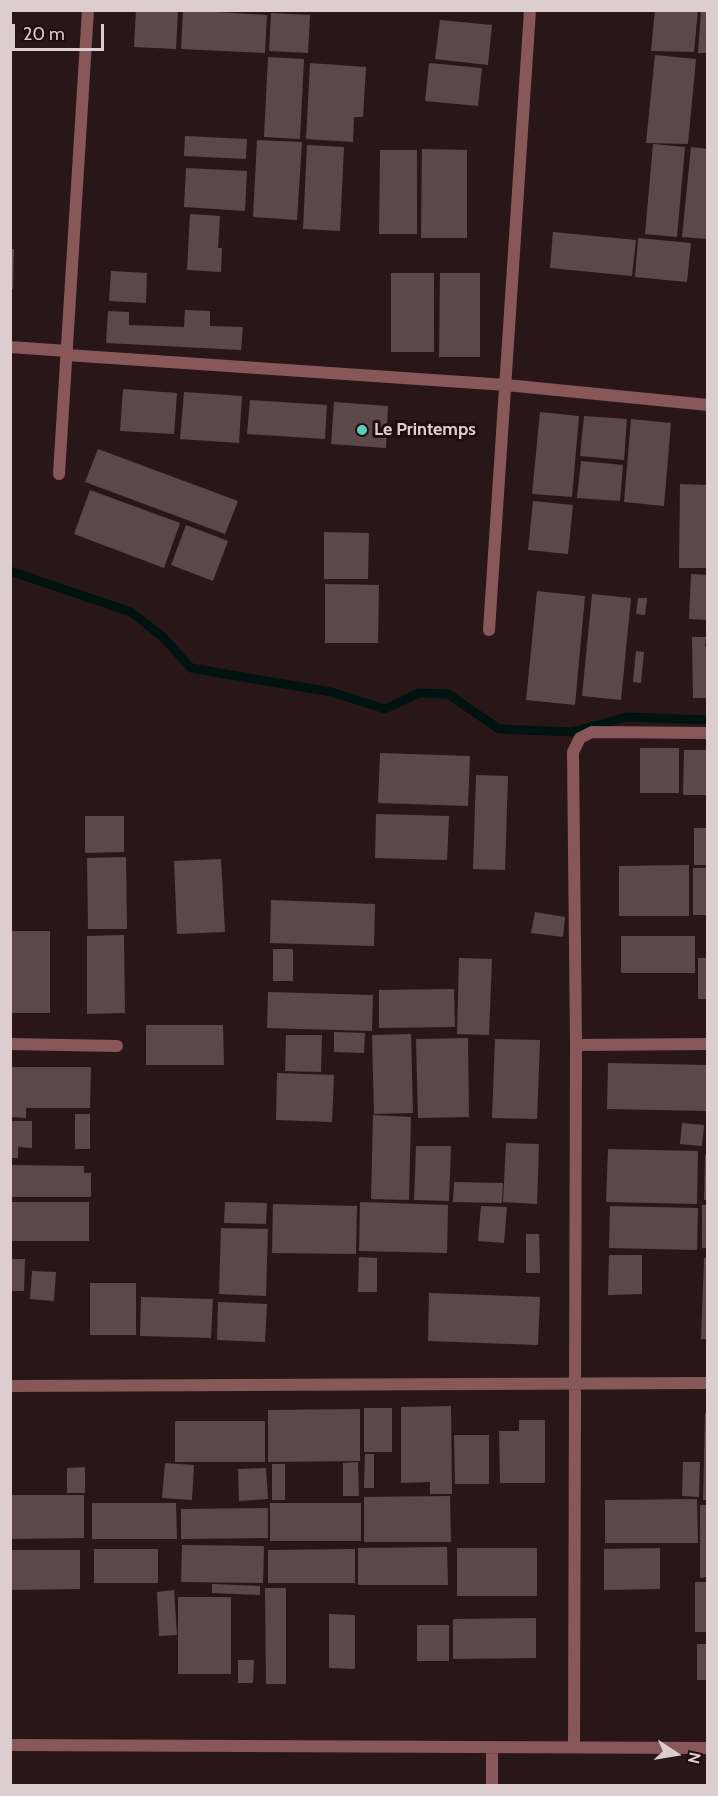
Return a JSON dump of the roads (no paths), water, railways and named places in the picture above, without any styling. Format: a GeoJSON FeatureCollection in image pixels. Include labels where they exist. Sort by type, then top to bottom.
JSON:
{"type":"FeatureCollection","features":[{"type":"Feature","properties":{"kind":"street"},"geometry":{"type":"LineString","coordinates":[[59,474],[88,10]]}},
{"type":"Feature","properties":{"kind":"street"},"geometry":{"type":"LineString","coordinates":[[489,630],[530,10]]}},
{"type":"Feature","properties":{"kind":"street"},"geometry":{"type":"LineString","coordinates":[[10,347],[506,386],[708,405]]}},
{"type":"Feature","properties":{"kind":"street"},"geometry":{"type":"LineString","coordinates":[[574,1748],[576,1045],[573,752],[580,738],[592,732],[708,733]]}},
{"type":"Feature","properties":{"kind":"street"},"geometry":{"type":"LineString","coordinates":[[10,1044],[117,1046]]}},
{"type":"Feature","properties":{"kind":"street"},"geometry":{"type":"LineString","coordinates":[[576,1045],[708,1044]]}},
{"type":"Feature","properties":{"kind":"street"},"geometry":{"type":"LineString","coordinates":[[10,1386],[708,1383]]}},
{"type":"Feature","properties":{"kind":"street"},"geometry":{"type":"LineString","coordinates":[[10,1745],[708,1748]]}},
{"type":"Feature","properties":{"kind":"street"},"geometry":{"type":"LineString","coordinates":[[492,1747],[492,1785]]}},
{"type":"Feature","properties":{"kind":"waterway"},"geometry":{"type":"LineString","coordinates":[[10,571],[131,612],[163,637],[191,668],[331,692],[385,709],[419,693],[448,694],[499,729],[572,732],[627,717],[708,720]]}},
{"type":"Feature","properties":{"kind":"place","name":"Le Printemps"},"geometry":{"type":"Point","coordinates":[362,430]}}]}
